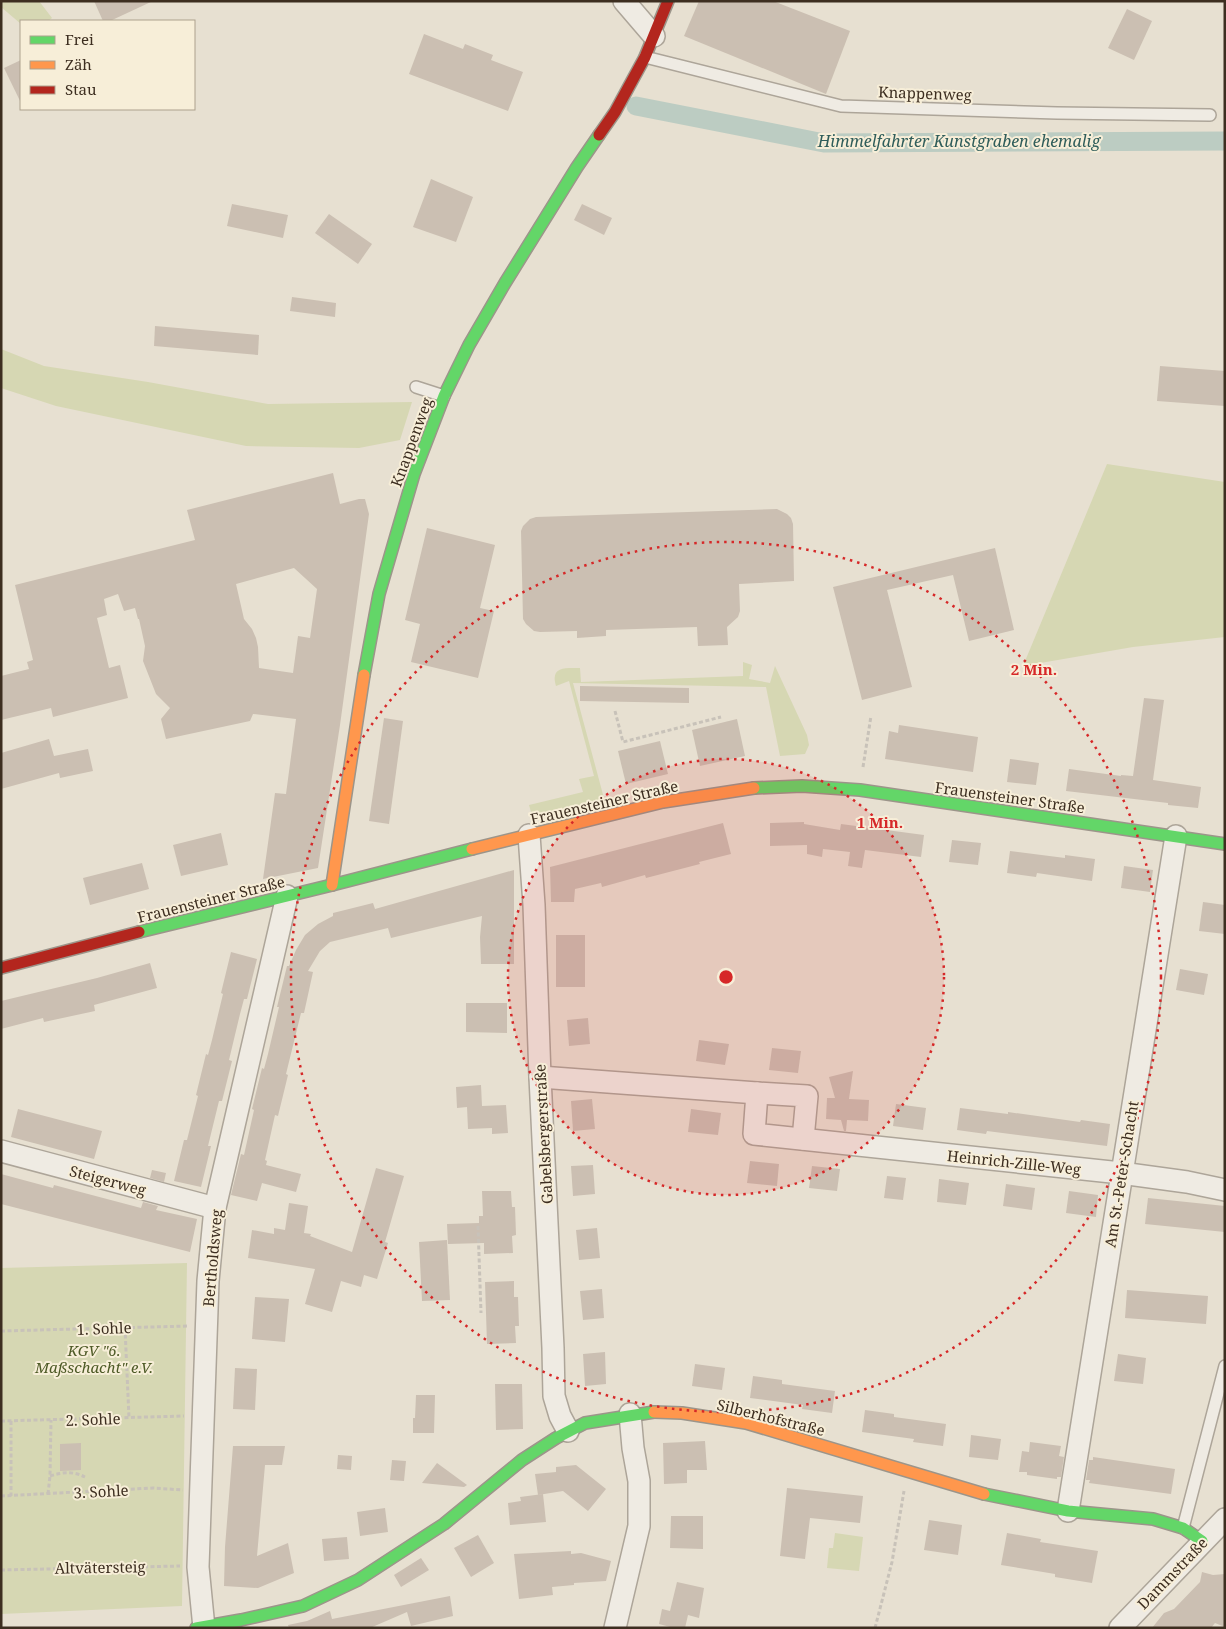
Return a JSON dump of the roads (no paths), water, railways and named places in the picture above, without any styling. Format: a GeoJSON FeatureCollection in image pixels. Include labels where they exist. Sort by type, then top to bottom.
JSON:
{"type":"FeatureCollection","features":[{"type":"Feature","properties":{"kind":"street"},"geometry":{"type":"LineString","coordinates":[[624,1],[654,36]]}},
{"type":"Feature","properties":{"kind":"street","name":"Knappenweg"},"geometry":{"type":"LineString","coordinates":[[332,885],[360,699],[379,594],[414,474],[444,396],[469,345],[577,167],[615,112],[644,58],[668,1]]}},
{"type":"Feature","properties":{"kind":"street","name":"Frauensteiner Straße"},"geometry":{"type":"LineString","coordinates":[[1,968],[513,838],[663,802],[742,789],[802,786],[860,790],[1225,844]]}},
{"type":"Feature","properties":{"kind":"street","name":"Gabelsbergerstraße"},"geometry":{"type":"LineString","coordinates":[[529,835],[534,905],[554,1396],[557,1408],[568,1431]]}},
{"type":"Feature","properties":{"kind":"street","name":"Am St.-Peter-Schacht"},"geometry":{"type":"LineString","coordinates":[[1068,1511],[1176,836]]}},
{"type":"Feature","properties":{"kind":"street","name":"Bertholdsweg"},"geometry":{"type":"LineString","coordinates":[[201,1627],[198,1567],[208,1281],[215,1208],[287,896]]}},
{"type":"Feature","properties":{"kind":"street"},"geometry":{"type":"LineString","coordinates":[[540,1077],[807,1096],[803,1138]]}},
{"type":"Feature","properties":{"kind":"street","name":"Heinrich-Zille-Weg"},"geometry":{"type":"LineString","coordinates":[[757,1093],[754,1134],[1121,1174],[1187,1182],[1225,1190]]}},
{"type":"Feature","properties":{"kind":"street","name":"Steigerweg"},"geometry":{"type":"LineString","coordinates":[[1,1152],[215,1208]]}},
{"type":"Feature","properties":{"kind":"street","name":"Silberhofstraße"},"geometry":{"type":"LineString","coordinates":[[201,1627],[302,1606],[358,1580],[444,1524],[522,1460],[568,1431],[584,1423],[648,1412],[682,1413],[746,1424],[989,1496],[1068,1511],[1153,1519],[1183,1528],[1202,1541]]}},
{"type":"Feature","properties":{"kind":"street"},"geometry":{"type":"LineString","coordinates":[[615,1628],[639,1526],[638,1481],[630,1414]]}},
{"type":"Feature","properties":{"kind":"street","name":"Dammstraße"},"geometry":{"type":"LineString","coordinates":[[1120,1628],[1225,1519]]}},
{"type":"Feature","properties":{"kind":"lane","name":"Knappenweg"},"geometry":{"type":"LineString","coordinates":[[644,58],[841,106],[1057,113],[1210,115]]}},
{"type":"Feature","properties":{"kind":"lane"},"geometry":{"type":"LineString","coordinates":[[416,387],[444,396]]}},
{"type":"Feature","properties":{"kind":"lane"},"geometry":{"type":"LineString","coordinates":[[1183,1528],[1225,1366]]}},
{"type":"Feature","properties":{"kind":"waterway","name":"Himmelfahrter Kunstgraben ehemalig"},"geometry":{"type":"LineString","coordinates":[[636,106],[824,143],[1225,141]]}},
{"type":"Feature","properties":{"kind":"park label","name":"KGV \"6. Maßschacht\" e.V."},"geometry":{"type":"Point","coordinates":[94,1358]}}]}
